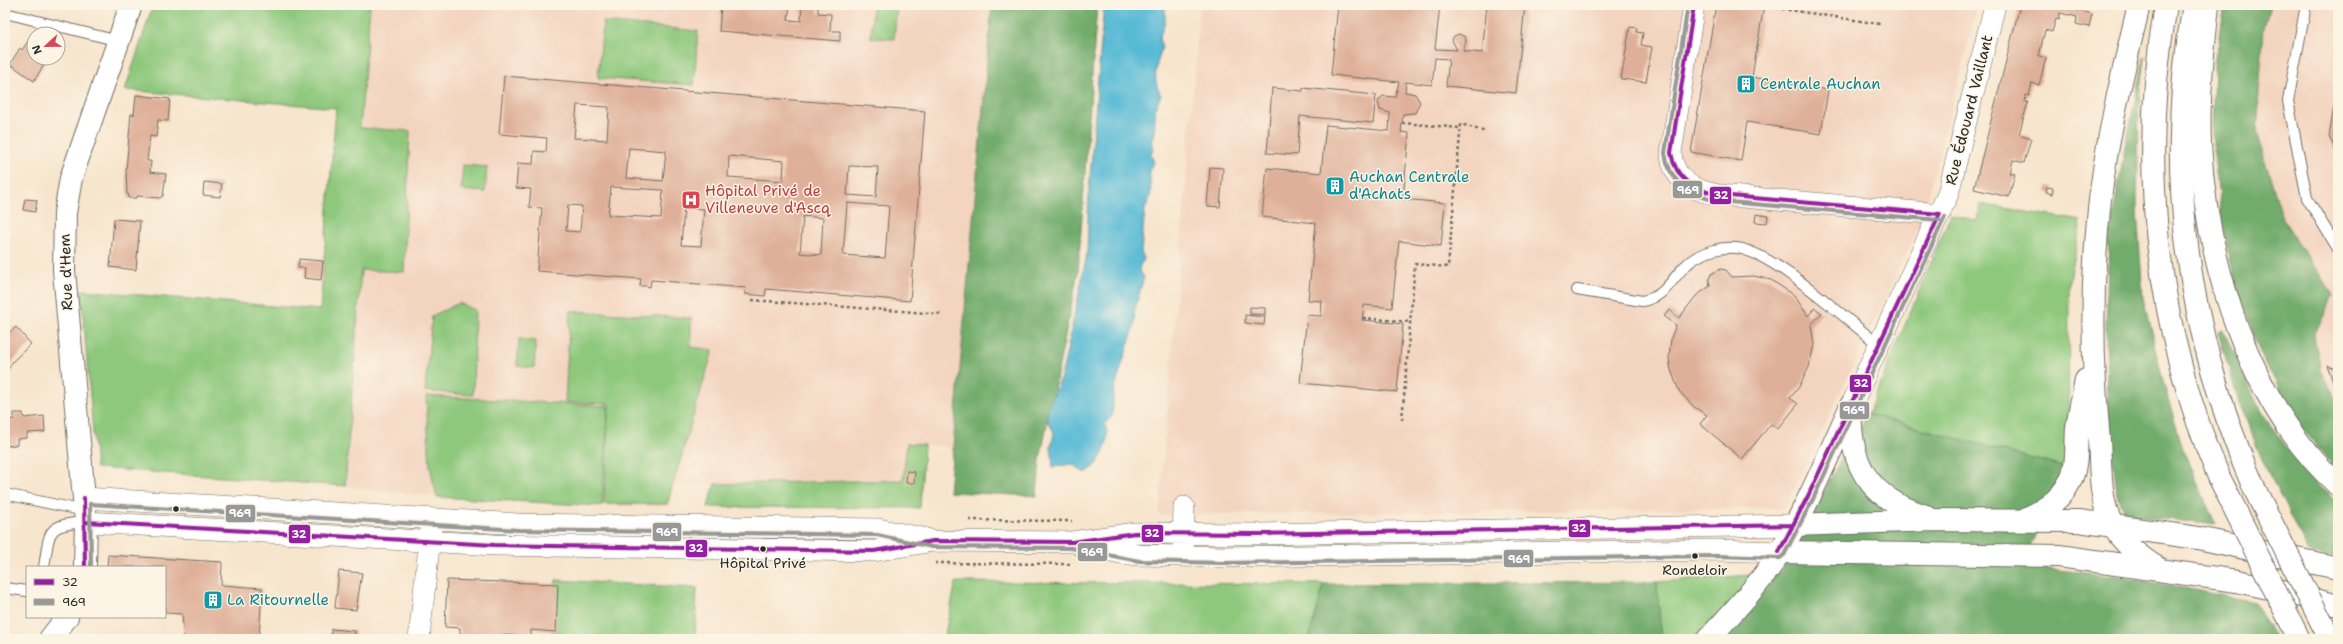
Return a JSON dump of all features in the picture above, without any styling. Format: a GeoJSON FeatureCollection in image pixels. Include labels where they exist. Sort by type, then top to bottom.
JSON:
{"type":"FeatureCollection","features":[{"type":"Feature","properties":{"kind":"main road","name":"Rue d'Hem"},"geometry":{"type":"LineString","coordinates":[[85,566],[85,510],[64,270],[65,213],[71,178],[131,5]]}},
{"type":"Feature","properties":{"kind":"main road"},"geometry":{"type":"LineString","coordinates":[[2139,5],[2118,93],[2099,207],[2094,280],[2093,347],[2104,498],[2113,526],[2124,541],[2142,559],[2159,569]]}},
{"type":"Feature","properties":{"kind":"main road"},"geometry":{"type":"LineString","coordinates":[[2166,5],[2158,72],[2153,146],[2160,255],[2165,293],[2184,378],[2205,442],[2219,477],[2299,639]]}},
{"type":"Feature","properties":{"kind":"main road"},"geometry":{"type":"LineString","coordinates":[[2199,8],[2201,92],[2200,143],[2204,191],[2221,272],[2235,319],[2267,392],[2302,447],[2338,485]]}},
{"type":"Feature","properties":{"kind":"main road"},"geometry":{"type":"LineString","coordinates":[[2199,8],[2187,55],[2181,141],[2181,180],[2190,270],[2203,340],[2212,376],[2238,452],[2254,488],[2330,639]]}},
{"type":"Feature","properties":{"kind":"main road"},"geometry":{"type":"LineString","coordinates":[[2020,520],[2040,512],[2051,504],[2062,494],[2070,482],[2075,467],[2077,427],[2093,347]]}},
{"type":"Feature","properties":{"kind":"main road"},"geometry":{"type":"LineString","coordinates":[[1851,406],[1851,427],[1854,446],[1867,478],[1891,502],[1905,510],[1936,520]]}},
{"type":"Feature","properties":{"kind":"main road"},"geometry":{"type":"LineString","coordinates":[[1708,639],[1761,579],[1779,552],[1851,406]]}},
{"type":"Feature","properties":{"kind":"main road"},"geometry":{"type":"LineString","coordinates":[[1793,525],[1936,520],[2065,521],[2198,538],[2338,568]]}},
{"type":"Feature","properties":{"kind":"main road"},"geometry":{"type":"LineString","coordinates":[[1779,552],[2023,555],[2066,557],[2159,569],[2280,590],[2338,606]]}},
{"type":"Feature","properties":{"kind":"main road"},"geometry":{"type":"LineString","coordinates":[[50,639],[66,618]]}},
{"type":"Feature","properties":{"kind":"street"},"geometry":{"type":"LineString","coordinates":[[1694,5],[1671,153],[1674,167],[1682,180],[1695,189],[1719,195],[1940,214]]}},
{"type":"Feature","properties":{"kind":"street","name":"Rue Édouard Vaillant"},"geometry":{"type":"LineString","coordinates":[[1851,406],[1948,194],[1994,5]]}},
{"type":"Feature","properties":{"kind":"street"},"geometry":{"type":"LineString","coordinates":[[1183,556],[1184,507]]}},
{"type":"Feature","properties":{"kind":"street"},"geometry":{"type":"LineString","coordinates":[[85,510],[518,524],[878,529],[933,541]]}},
{"type":"Feature","properties":{"kind":"street"},"geometry":{"type":"LineString","coordinates":[[85,510],[431,542],[675,549],[874,551],[933,541],[1072,542],[1118,534],[1793,525]]}},
{"type":"Feature","properties":{"kind":"street"},"geometry":{"type":"LineString","coordinates":[[419,639],[431,542],[431,520]]}},
{"type":"Feature","properties":{"kind":"street"},"geometry":{"type":"LineString","coordinates":[[1072,542],[1120,553],[1183,556],[1716,550],[1779,552]]}},
{"type":"Feature","properties":{"kind":"lane"},"geometry":{"type":"LineString","coordinates":[[2306,5],[2288,101],[2307,198],[2338,249]]}},
{"type":"Feature","properties":{"kind":"lane"},"geometry":{"type":"LineString","coordinates":[[5,13],[119,41]]}},
{"type":"Feature","properties":{"kind":"lane"},"geometry":{"type":"LineString","coordinates":[[1577,290],[1642,301],[1652,300],[1660,296],[1683,268],[1696,257],[1713,250],[1736,248],[1760,256],[1793,277],[1879,345]]}},
{"type":"Feature","properties":{"kind":"lane"},"geometry":{"type":"LineString","coordinates":[[5,494],[85,510]]}},
{"type":"Feature","properties":{"kind":"lane"},"geometry":{"type":"LineString","coordinates":[[44,566],[49,537],[53,530],[85,510]]}},
{"type":"Feature","properties":{"kind":"lane"},"geometry":{"type":"LineString","coordinates":[[675,549],[676,526]]}},
{"type":"Feature","properties":{"kind":"lane"},"geometry":{"type":"LineString","coordinates":[[5,588],[26,591]]}},
{"type":"Feature","properties":{"kind":"path"},"geometry":{"type":"LineString","coordinates":[[1764,6],[1880,24]]}},
{"type":"Feature","properties":{"kind":"path"},"geometry":{"type":"LineString","coordinates":[[1402,123],[1460,128]]}},
{"type":"Feature","properties":{"kind":"path"},"geometry":{"type":"LineString","coordinates":[[1402,420],[1415,264],[1448,267],[1461,124],[1486,132]]}},
{"type":"Feature","properties":{"kind":"path"},"geometry":{"type":"LineString","coordinates":[[752,300],[941,314]]}},
{"type":"Feature","properties":{"kind":"path"},"geometry":{"type":"LineString","coordinates":[[1362,318],[1411,322]]}},
{"type":"Feature","properties":{"kind":"shaded area","name":"Hôpital Privé de Villeneuve d'Ascq"},"geometry":{"type":"Polygon","coordinates":[[[370,5],[992,5],[954,448],[907,443],[903,480],[673,485],[669,506],[602,506],[608,406],[430,467],[437,497],[345,486],[361,270],[404,272],[360,129],[370,5]]]}},
{"type":"Feature","properties":{"kind":"shaded area","name":"Auchan Centrale d'Achats"},"geometry":{"type":"Polygon","coordinates":[[[1200,5],[1978,5],[1925,209],[1911,244],[1785,508],[1159,515],[1200,5]]]}},
{"type":"Feature","properties":{"kind":"shaded area"},"geometry":{"type":"Polygon","coordinates":[[[2270,5],[2338,5],[2338,404],[2321,369],[2314,336],[2333,295],[2284,221],[2256,132],[2264,28],[2270,5]]]}},
{"type":"Feature","properties":{"kind":"green space"},"geometry":{"type":"Polygon","coordinates":[[[153,5],[370,5],[360,128],[410,131],[404,272],[361,270],[345,486],[96,468],[81,290],[320,310],[336,108],[125,90],[153,5]]]}},
{"type":"Feature","properties":{"kind":"green space"},"geometry":{"type":"Polygon","coordinates":[[[873,5],[897,5],[894,39],[871,38],[873,5]]]}},
{"type":"Feature","properties":{"kind":"green space"},"geometry":{"type":"Polygon","coordinates":[[[992,5],[1097,5],[1078,272],[1040,459],[1037,496],[949,492],[992,5]]]}},
{"type":"Feature","properties":{"kind":"green space"},"geometry":{"type":"Polygon","coordinates":[[[2224,5],[2270,5],[2264,28],[2256,132],[2284,221],[2333,295],[2314,336],[2321,369],[2338,404],[2338,472],[2298,423],[2260,353],[2234,278],[2222,223],[2212,137],[2214,65],[2224,5]]]}},
{"type":"Feature","properties":{"kind":"green space"},"geometry":{"type":"Polygon","coordinates":[[[603,22],[698,31],[694,85],[598,78],[603,22]]]}},
{"type":"Feature","properties":{"kind":"green space"},"geometry":{"type":"Polygon","coordinates":[[[2145,56],[2139,108],[2137,209],[2143,298],[2164,385],[2184,452],[2216,525],[2131,515],[2124,512],[2117,495],[2107,401],[2106,323],[2109,238],[2126,142],[2145,56]]]}},
{"type":"Feature","properties":{"kind":"green space"},"geometry":{"type":"Polygon","coordinates":[[[463,165],[487,167],[485,192],[461,190],[463,165]]]}},
{"type":"Feature","properties":{"kind":"green space"},"geometry":{"type":"Polygon","coordinates":[[[1980,204],[2081,221],[2069,286],[2068,432],[2063,467],[1868,414],[1951,214],[1977,221],[1980,204]]]}},
{"type":"Feature","properties":{"kind":"green space"},"geometry":{"type":"Polygon","coordinates":[[[459,303],[475,310],[473,395],[425,391],[432,316],[459,303]]]}},
{"type":"Feature","properties":{"kind":"green space"},"geometry":{"type":"Polygon","coordinates":[[[570,311],[691,318],[691,347],[713,350],[667,504],[604,504],[609,404],[565,402],[570,311]]]}},
{"type":"Feature","properties":{"kind":"green space"},"geometry":{"type":"Polygon","coordinates":[[[2223,330],[2261,412],[2307,476],[2338,503],[2338,557],[2309,553],[2264,464],[2239,402],[2218,332],[2223,330]]]}},
{"type":"Feature","properties":{"kind":"green space"},"geometry":{"type":"Polygon","coordinates":[[[519,339],[536,341],[534,368],[517,366],[519,339]]]}},
{"type":"Feature","properties":{"kind":"green space"},"geometry":{"type":"Polygon","coordinates":[[[426,396],[608,406],[602,506],[437,497],[430,467],[426,396]]]}},
{"type":"Feature","properties":{"kind":"green space"},"geometry":{"type":"Polygon","coordinates":[[[1868,414],[2063,467],[2022,567],[2110,576],[2168,585],[2255,602],[2276,639],[1684,639],[1745,613],[1779,573],[1846,450],[1868,414]]]}},
{"type":"Feature","properties":{"kind":"green space"},"geometry":{"type":"Polygon","coordinates":[[[907,443],[924,445],[920,508],[708,507],[715,484],[903,480],[907,443]]]}},
{"type":"Feature","properties":{"kind":"green space"},"geometry":{"type":"Polygon","coordinates":[[[1779,573],[1745,613],[1684,639],[1661,639],[1657,582],[1779,573]]]}},
{"type":"Feature","properties":{"kind":"green space"},"geometry":{"type":"Polygon","coordinates":[[[556,580],[697,588],[695,639],[551,639],[556,580]]]}},
{"type":"Feature","properties":{"kind":"green space"},"geometry":{"type":"Polygon","coordinates":[[[956,582],[1324,584],[1309,639],[944,639],[956,582]]]}},
{"type":"Feature","properties":{"kind":"green space"},"geometry":{"type":"Polygon","coordinates":[[[1657,582],[1661,639],[1309,639],[1324,584],[1657,582]]]}},
{"type":"Feature","properties":{"kind":"water"},"geometry":{"type":"Polygon","coordinates":[[[1104,5],[1165,5],[1165,21],[1159,39],[1162,47],[1156,71],[1156,83],[1161,95],[1156,108],[1154,130],[1151,142],[1154,148],[1151,154],[1154,163],[1149,170],[1151,185],[1148,204],[1145,208],[1141,252],[1144,260],[1140,265],[1139,271],[1144,277],[1134,312],[1135,324],[1114,390],[1112,416],[1105,424],[1107,438],[1104,452],[1096,464],[1085,473],[1072,464],[1053,467],[1051,447],[1054,433],[1047,418],[1048,408],[1060,381],[1087,254],[1089,189],[1104,5]]]}},
{"type":"Feature","properties":{"kind":"building"},"geometry":{"type":"Polygon","coordinates":[[[721,5],[790,5],[788,20],[801,21],[802,5],[818,5],[818,13],[831,14],[830,31],[840,31],[840,41],[719,31],[721,5]]]}},
{"type":"Feature","properties":{"kind":"building","name":"Auchan Centrale d'Achats"},"geometry":{"type":"Polygon","coordinates":[[[1338,5],[1440,5],[1435,49],[1457,50],[1452,40],[1454,36],[1459,34],[1465,37],[1466,41],[1463,51],[1482,53],[1487,5],[1525,5],[1516,93],[1446,86],[1449,59],[1435,58],[1432,85],[1406,82],[1405,92],[1415,94],[1420,102],[1415,113],[1403,114],[1401,132],[1409,133],[1403,199],[1445,203],[1441,246],[1399,241],[1392,308],[1364,305],[1362,320],[1403,324],[1397,392],[1300,383],[1307,315],[1321,316],[1322,301],[1308,300],[1316,223],[1262,217],[1267,168],[1321,173],[1326,125],[1389,131],[1390,113],[1380,110],[1378,101],[1383,96],[1395,97],[1399,82],[1331,75],[1338,5]]]}},
{"type":"Feature","properties":{"kind":"building","name":"Centrale Auchan"},"geometry":{"type":"Polygon","coordinates":[[[1716,5],[1764,5],[1752,77],[1828,90],[1821,134],[1747,122],[1741,161],[1691,152],[1716,5]]]}},
{"type":"Feature","properties":{"kind":"building"},"geometry":{"type":"Polygon","coordinates":[[[2020,5],[2063,5],[2063,7],[2092,14],[2089,27],[2076,24],[2077,17],[2060,13],[2059,20],[2056,19],[2052,32],[2045,30],[2039,56],[2046,58],[2039,85],[2032,83],[2029,96],[2026,95],[2025,102],[2028,102],[2019,134],[2031,138],[2024,163],[2013,160],[2010,173],[2015,174],[2009,197],[1974,189],[2020,5]]]}},
{"type":"Feature","properties":{"kind":"building"},"geometry":{"type":"Polygon","coordinates":[[[1630,27],[1637,28],[1636,32],[1643,33],[1641,45],[1652,47],[1646,82],[1621,79],[1630,27]]]}},
{"type":"Feature","properties":{"kind":"building"},"geometry":{"type":"Polygon","coordinates":[[[26,44],[26,66],[43,66],[34,81],[10,64],[20,48],[22,50],[26,44]]]}},
{"type":"Feature","properties":{"kind":"building"},"geometry":{"type":"Polygon","coordinates":[[[504,76],[925,111],[910,301],[766,289],[765,296],[745,294],[746,288],[651,280],[650,287],[640,286],[641,279],[537,271],[542,208],[529,207],[531,189],[516,188],[518,163],[533,164],[534,151],[546,152],[547,138],[499,134],[504,76]],[[577,105],[574,138],[607,140],[609,107],[577,105]],[[629,148],[626,178],[663,181],[666,151],[629,148]],[[729,156],[728,177],[783,181],[784,161],[729,156]],[[849,166],[847,195],[876,197],[878,167],[849,166]],[[611,187],[608,215],[661,218],[663,190],[611,187]],[[847,203],[843,255],[885,258],[889,206],[847,203]],[[568,205],[566,231],[580,232],[582,206],[568,205]],[[684,208],[681,245],[701,246],[704,209],[684,208]],[[803,216],[800,253],[821,255],[823,218],[803,216]]]}},
{"type":"Feature","properties":{"kind":"building"},"geometry":{"type":"Polygon","coordinates":[[[2338,87],[2338,154],[2329,137],[2338,87]]]}},
{"type":"Feature","properties":{"kind":"building"},"geometry":{"type":"Polygon","coordinates":[[[1272,88],[1303,91],[1303,88],[1376,95],[1373,123],[1300,116],[1297,155],[1267,153],[1272,88]]]}},
{"type":"Feature","properties":{"kind":"building"},"geometry":{"type":"Polygon","coordinates":[[[136,95],[170,99],[168,121],[158,120],[156,137],[150,136],[147,161],[151,161],[150,172],[166,174],[163,196],[160,198],[137,196],[137,198],[128,198],[129,195],[127,194],[126,170],[131,114],[134,115],[136,95]]]}},
{"type":"Feature","properties":{"kind":"building"},"geometry":{"type":"Polygon","coordinates":[[[1210,167],[1223,168],[1220,207],[1207,206],[1210,167]]]}},
{"type":"Feature","properties":{"kind":"building"},"geometry":{"type":"Polygon","coordinates":[[[204,182],[222,184],[220,197],[203,195],[204,182]]]}},
{"type":"Feature","properties":{"kind":"building"},"geometry":{"type":"Polygon","coordinates":[[[2047,187],[2053,188],[2052,194],[2046,192],[2047,187]]]}},
{"type":"Feature","properties":{"kind":"building"},"geometry":{"type":"Polygon","coordinates":[[[25,199],[37,200],[35,212],[23,210],[25,199]]]}},
{"type":"Feature","properties":{"kind":"building"},"geometry":{"type":"Polygon","coordinates":[[[1756,214],[1768,216],[1767,223],[1755,222],[1756,214]]]}},
{"type":"Feature","properties":{"kind":"building"},"geometry":{"type":"Polygon","coordinates":[[[114,219],[140,221],[136,270],[110,267],[114,219]]]}},
{"type":"Feature","properties":{"kind":"building"},"geometry":{"type":"Polygon","coordinates":[[[299,259],[323,261],[321,280],[304,278],[305,268],[298,268],[299,259]]]}},
{"type":"Feature","properties":{"kind":"building"},"geometry":{"type":"Polygon","coordinates":[[[1721,269],[1726,270],[1732,277],[1754,276],[1771,280],[1794,295],[1808,316],[1815,308],[1822,313],[1811,325],[1814,345],[1809,367],[1799,387],[1790,398],[1798,404],[1778,429],[1771,424],[1742,459],[1700,424],[1707,415],[1694,407],[1679,391],[1671,370],[1669,359],[1671,338],[1676,325],[1664,316],[1670,310],[1679,318],[1696,296],[1710,286],[1709,279],[1711,274],[1721,269]]]}},
{"type":"Feature","properties":{"kind":"building"},"geometry":{"type":"Polygon","coordinates":[[[1250,307],[1265,308],[1265,315],[1250,314],[1250,307]]]}},
{"type":"Feature","properties":{"kind":"building"},"geometry":{"type":"Polygon","coordinates":[[[1245,315],[1265,317],[1264,325],[1245,323],[1245,315]]]}},
{"type":"Feature","properties":{"kind":"building"},"geometry":{"type":"Polygon","coordinates":[[[16,327],[31,344],[13,361],[5,375],[5,336],[16,327]]]}},
{"type":"Feature","properties":{"kind":"building"},"geometry":{"type":"Polygon","coordinates":[[[2327,365],[2338,370],[2338,390],[2335,386],[2327,365]]]}},
{"type":"Feature","properties":{"kind":"building"},"geometry":{"type":"Polygon","coordinates":[[[14,413],[23,413],[24,418],[44,416],[45,432],[27,433],[27,438],[17,439],[17,445],[5,446],[5,420],[14,419],[14,413]]]}},
{"type":"Feature","properties":{"kind":"building"},"geometry":{"type":"Polygon","coordinates":[[[907,471],[915,472],[914,483],[906,483],[907,471]]]}},
{"type":"Feature","properties":{"kind":"building","name":"La Ritournelle"},"geometry":{"type":"Polygon","coordinates":[[[108,555],[222,562],[221,585],[262,588],[259,639],[184,639],[182,614],[166,613],[166,566],[107,566],[108,555]]]}},
{"type":"Feature","properties":{"kind":"building"},"geometry":{"type":"Polygon","coordinates":[[[339,571],[362,573],[356,610],[335,608],[339,571]]]}},
{"type":"Feature","properties":{"kind":"building"},"geometry":{"type":"Polygon","coordinates":[[[447,580],[558,584],[556,632],[531,630],[531,636],[499,635],[499,638],[478,637],[478,634],[460,634],[460,628],[445,627],[447,580]]]}},
{"type":"Feature","properties":{"kind":"building"},"geometry":{"type":"Polygon","coordinates":[[[331,629],[355,631],[354,639],[331,639],[331,629]]]}},
{"type":"Feature","properties":{"kind":"transit line","name":"969"},"geometry":{"type":"LineString","coordinates":[[1688,5],[1665,153],[1671,172],[1682,186],[1698,196],[1718,201],[1939,220]]}},
{"type":"Feature","properties":{"kind":"transit line","name":"32"},"geometry":{"type":"LineString","coordinates":[[1694,5],[1671,153],[1673,162],[1682,177],[1694,187],[1719,195],[1940,214]]}},
{"type":"Feature","properties":{"kind":"transit line","name":"32"},"geometry":{"type":"LineString","coordinates":[[1779,552],[1808,496],[1940,214]]}},
{"type":"Feature","properties":{"kind":"transit line","name":"969"},"geometry":{"type":"LineString","coordinates":[[91,566],[90,504],[518,530],[877,535],[932,547],[1071,548],[1139,561],[1223,563],[1716,556],[1780,558],[1784,555],[1813,499],[1945,217]]}},
{"type":"Feature","properties":{"kind":"transit line","name":"32"},"geometry":{"type":"LineString","coordinates":[[84,498],[85,566]]}},
{"type":"Feature","properties":{"kind":"transit line","name":"32"},"geometry":{"type":"LineString","coordinates":[[86,522],[495,545],[874,551],[933,541],[1072,542],[1135,533],[1255,534],[1793,525]]}},
{"type":"Feature","properties":{"kind":"place","name":"Centrale Auchan"},"geometry":{"type":"Point","coordinates":[1746,84]}},
{"type":"Feature","properties":{"kind":"place","name":"Auchan Centrale d'Achats"},"geometry":{"type":"Point","coordinates":[1335,186]}},
{"type":"Feature","properties":{"kind":"place","name":"Hôpital Privé de Villeneuve d'Ascq"},"geometry":{"type":"Point","coordinates":[691,200]}},
{"type":"Feature","properties":{"kind":"place","name":"Hôpital Privé"},"geometry":{"type":"Point","coordinates":[763,549]}},
{"type":"Feature","properties":{"kind":"place","name":"Rondeloir"},"geometry":{"type":"Point","coordinates":[1695,556]}},
{"type":"Feature","properties":{"kind":"place","name":"La Ritournelle"},"geometry":{"type":"Point","coordinates":[213,600]}}]}
